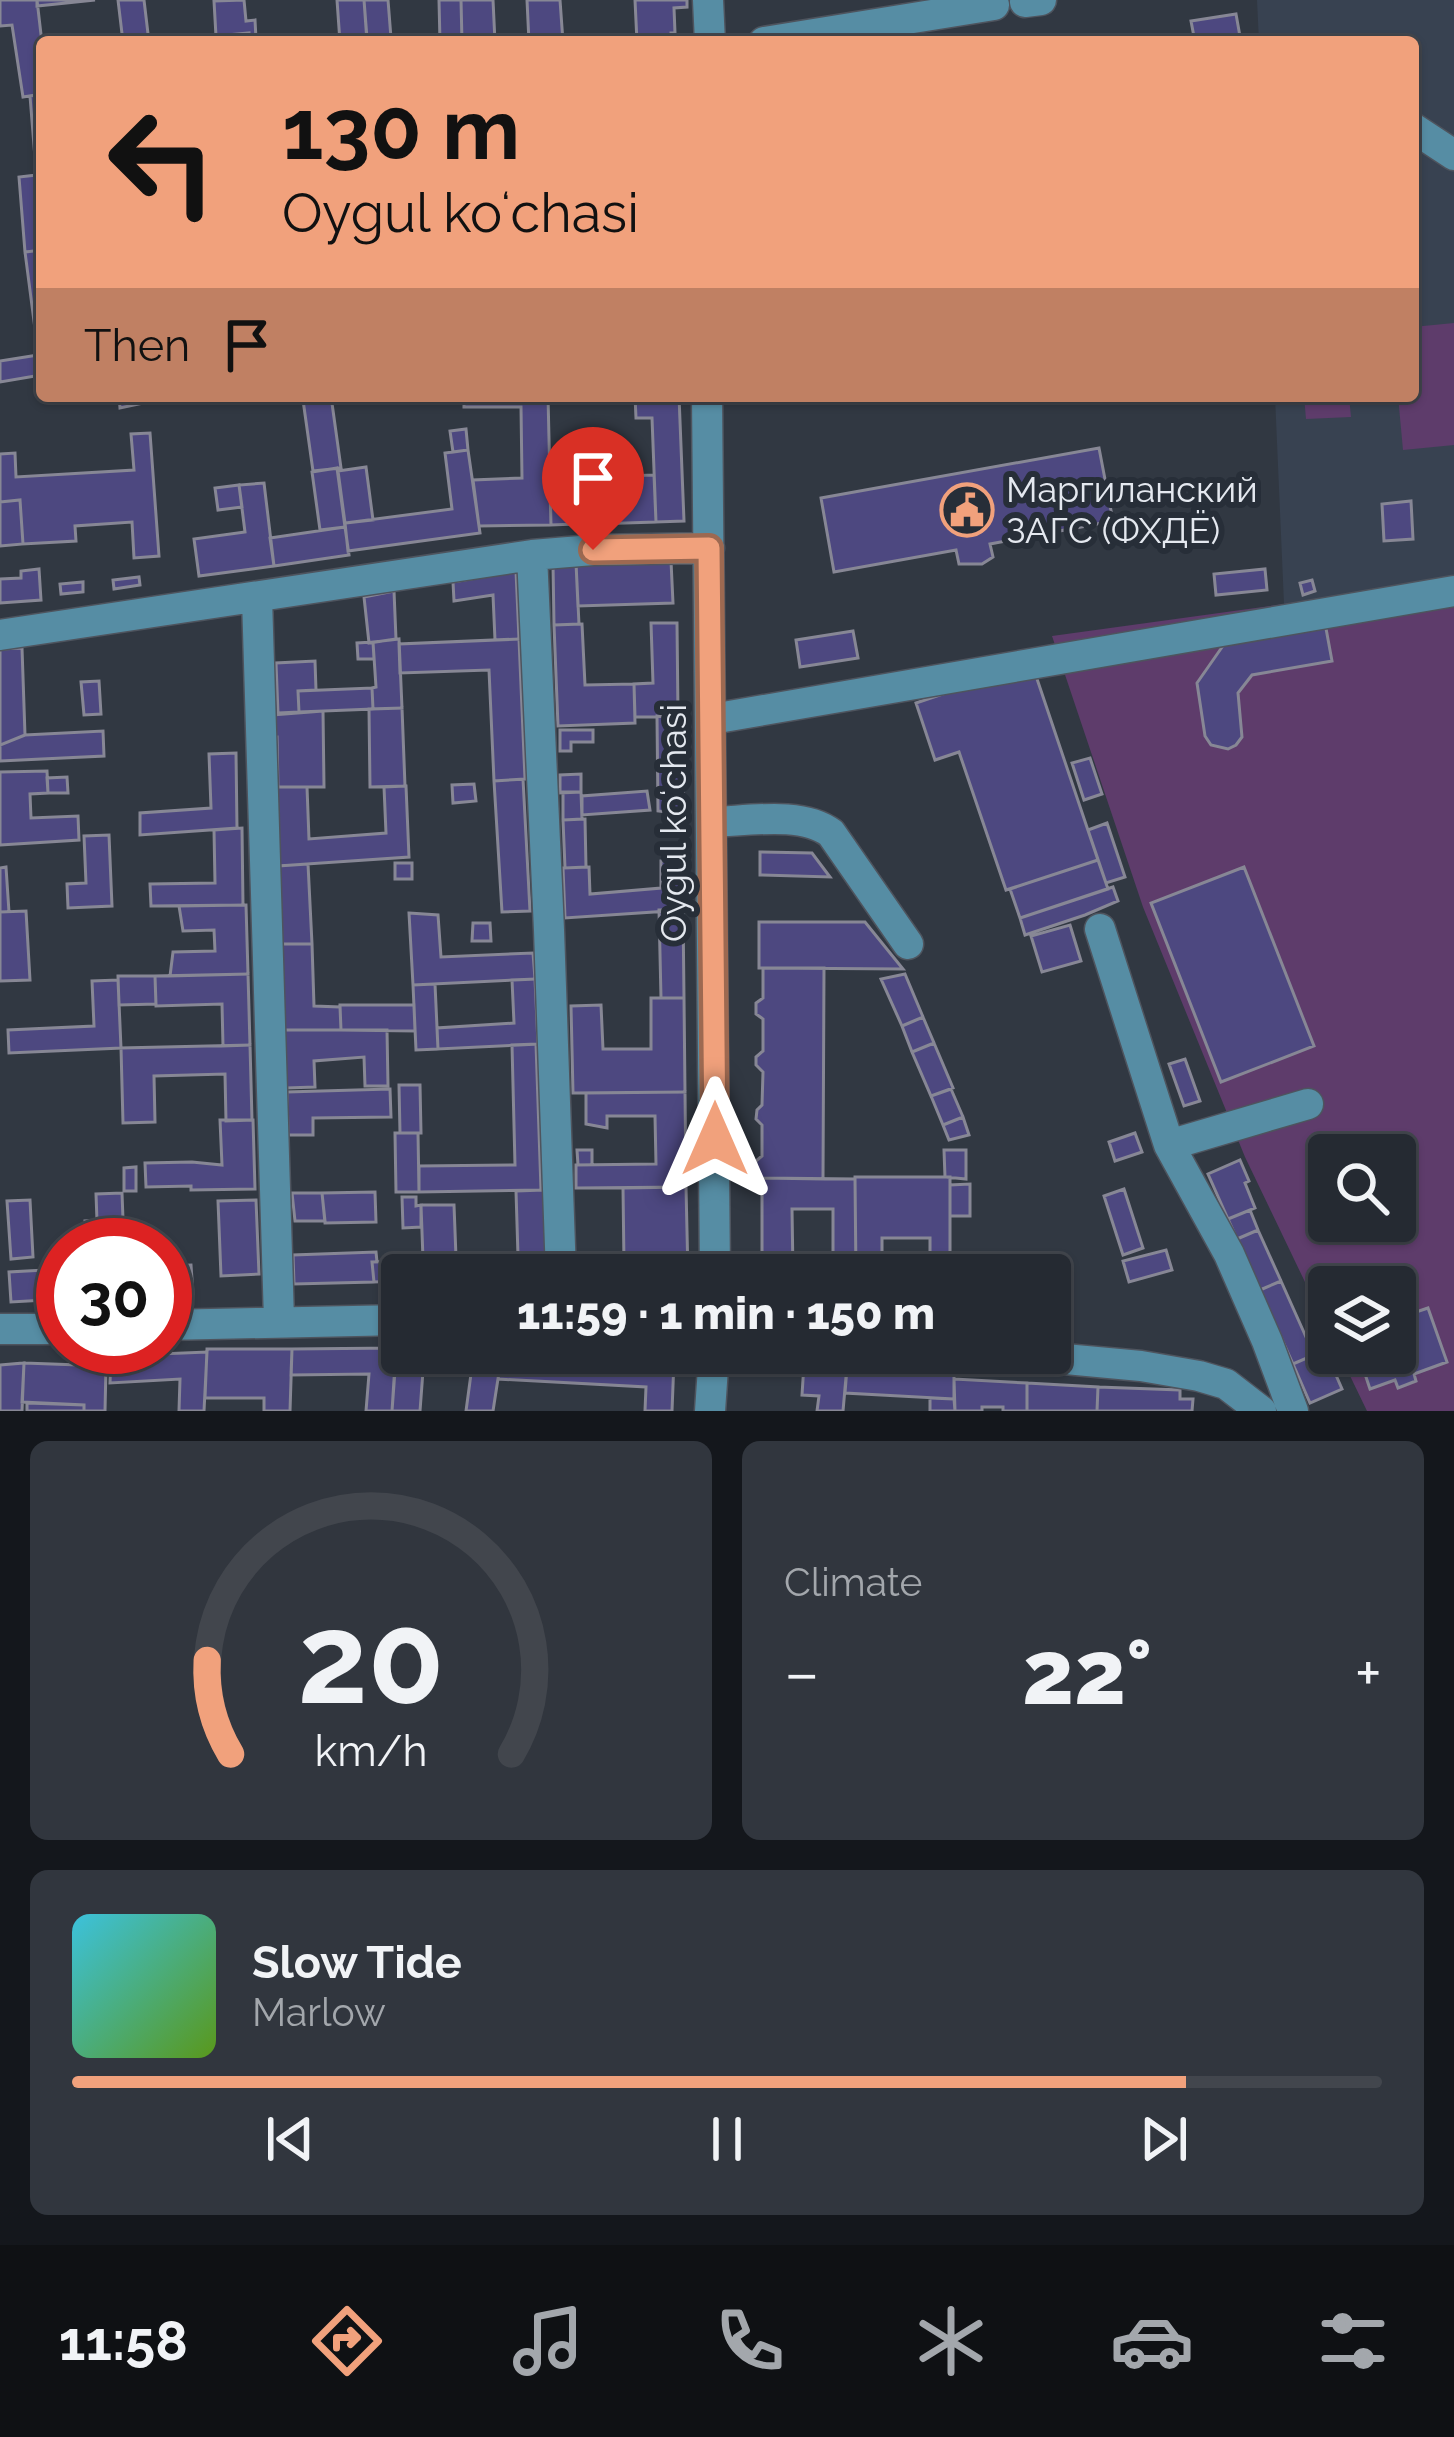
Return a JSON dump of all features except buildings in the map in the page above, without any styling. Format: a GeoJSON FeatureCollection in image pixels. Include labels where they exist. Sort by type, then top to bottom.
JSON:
{"type":"FeatureCollection","features":[{"type":"Feature","properties":{"kind":"street"},"geometry":{"type":"LineString","coordinates":[[708,0],[710,36]]}},
{"type":"Feature","properties":{"kind":"street"},"geometry":{"type":"LineString","coordinates":[[803,36],[1020,3]]}},
{"type":"Feature","properties":{"kind":"street"},"geometry":{"type":"LineString","coordinates":[[1419,132],[1454,155]]}},
{"type":"Feature","properties":{"kind":"street","name":"Oygul koʻchasi"},"geometry":{"type":"LineString","coordinates":[[707,402],[716,1254]]}},
{"type":"Feature","properties":{"kind":"street"},"geometry":{"type":"LineString","coordinates":[[0,635],[532,555],[709,548]]}},
{"type":"Feature","properties":{"kind":"street"},"geometry":{"type":"LineString","coordinates":[[532,555],[560,1254]]}},
{"type":"Feature","properties":{"kind":"street"},"geometry":{"type":"LineString","coordinates":[[712,719],[1454,591]]}},
{"type":"Feature","properties":{"kind":"street"},"geometry":{"type":"LineString","coordinates":[[257,598],[279,1321]]}},
{"type":"Feature","properties":{"kind":"street"},"geometry":{"type":"LineString","coordinates":[[712,822],[806,820],[821,825],[831,832],[908,944]]}},
{"type":"Feature","properties":{"kind":"street"},"geometry":{"type":"LineString","coordinates":[[1100,929],[1169,1145],[1228,1254],[1293,1411]]}},
{"type":"Feature","properties":{"kind":"street"},"geometry":{"type":"LineString","coordinates":[[1169,1145],[1308,1104]]}},
{"type":"Feature","properties":{"kind":"street"},"geometry":{"type":"LineString","coordinates":[[192,1324],[381,1319]]}},
{"type":"Feature","properties":{"kind":"street"},"geometry":{"type":"LineString","coordinates":[[0,1329],[36,1328]]}},
{"type":"Feature","properties":{"kind":"street"},"geometry":{"type":"LineString","coordinates":[[1226,1384],[1242,1382],[1258,1372],[1267,1341]]}},
{"type":"Feature","properties":{"kind":"street"},"geometry":{"type":"LineString","coordinates":[[1071,1360],[1199,1376],[1226,1384],[1261,1411]]}},
{"type":"Feature","properties":{"kind":"street"},"geometry":{"type":"LineString","coordinates":[[710,1411],[713,1374]]}},
{"type":"Feature","properties":{"kind":"shaded area"},"geometry":{"type":"Polygon","coordinates":[[[1257,0],[1454,0],[1454,576],[1284,604],[1275,402],[1419,402],[1419,36],[1259,36],[1257,0]]]}},
{"type":"Feature","properties":{"kind":"shaded area"},"geometry":{"type":"Polygon","coordinates":[[[1454,323],[1454,445],[1403,450],[1399,402],[1419,402],[1419,326],[1454,323]]]}},
{"type":"Feature","properties":{"kind":"shaded area"},"geometry":{"type":"Polygon","coordinates":[[[1305,402],[1350,402],[1351,417],[1306,419],[1305,402]]]}},
{"type":"Feature","properties":{"kind":"shaded area"},"geometry":{"type":"Polygon","coordinates":[[[1454,576],[1454,1411],[1367,1411],[1349,1374],[1416,1374],[1416,1266],[1308,1266],[1308,1288],[1245,1157],[1143,907],[1052,636],[1454,576]]]}},
{"type":"Feature","properties":{"kind":"place","name":"Маргиланский ЗАГС (ФХДЁ)"},"geometry":{"type":"Point","coordinates":[967,510]}},
{"type":"Feature","properties":{"kind":"route"},"geometry":{"type":"LineString","coordinates":[[593,550],[709,548],[715,1139]]}}]}
